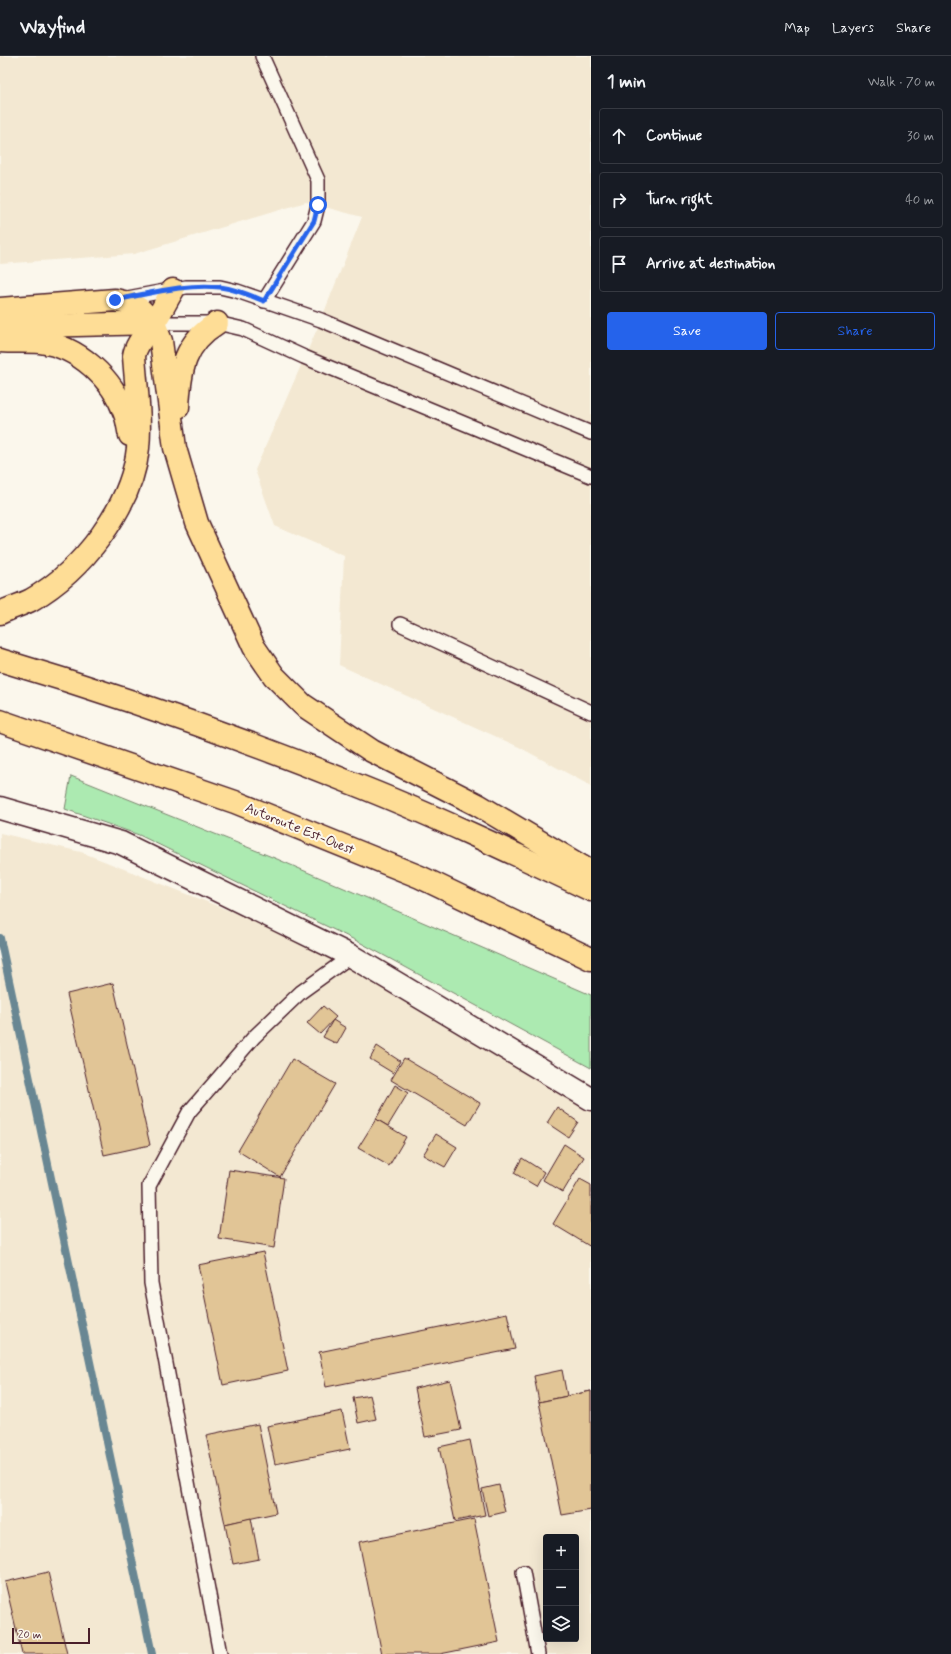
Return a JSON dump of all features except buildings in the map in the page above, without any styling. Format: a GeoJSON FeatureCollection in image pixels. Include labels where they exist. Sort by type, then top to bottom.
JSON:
{"type":"FeatureCollection","features":[{"type":"Feature","properties":{"kind":"highway"},"geometry":{"type":"LineString","coordinates":[[0,613],[31,600],[60,579],[87,555],[109,526],[125,494],[136,464],[138,429],[134,356],[136,347],[154,323],[173,290]]}},
{"type":"Feature","properties":{"kind":"highway"},"geometry":{"type":"LineString","coordinates":[[0,309],[115,300],[132,304],[141,310],[154,323],[161,341],[175,448],[196,523],[254,647],[274,676],[303,705],[372,751],[478,805],[591,872]]}},
{"type":"Feature","properties":{"kind":"highway"},"geometry":{"type":"LineString","coordinates":[[0,327],[154,323]]}},
{"type":"Feature","properties":{"kind":"highway"},"geometry":{"type":"LineString","coordinates":[[175,448],[179,389],[188,351],[195,340],[217,323]]}},
{"type":"Feature","properties":{"kind":"highway"},"geometry":{"type":"LineString","coordinates":[[0,341],[41,342],[64,348],[84,360],[102,375],[116,394],[126,415],[130,438],[125,494]]}},
{"type":"Feature","properties":{"kind":"highway"},"geometry":{"type":"LineString","coordinates":[[0,660],[70,681],[198,724],[350,782],[493,844],[591,890]]}},
{"type":"Feature","properties":{"kind":"highway","name":"Autoroute Est-Ouest"},"geometry":{"type":"LineString","coordinates":[[0,721],[235,802],[420,877],[591,959]]}},
{"type":"Feature","properties":{"kind":"main road"},"geometry":{"type":"LineString","coordinates":[[7,810],[121,843],[351,956],[591,1099]]}},
{"type":"Feature","properties":{"kind":"lane"},"geometry":{"type":"LineString","coordinates":[[262,56],[318,180],[319,193],[314,221],[264,301]]}},
{"type":"Feature","properties":{"kind":"lane"},"geometry":{"type":"LineString","coordinates":[[115,300],[203,286],[220,287],[237,291],[321,320],[591,433]]}},
{"type":"Feature","properties":{"kind":"lane"},"geometry":{"type":"LineString","coordinates":[[154,323],[217,323],[242,329],[304,357],[591,476]]}},
{"type":"Feature","properties":{"kind":"lane"},"geometry":{"type":"LineString","coordinates":[[400,624],[591,712]]}},
{"type":"Feature","properties":{"kind":"lane"},"geometry":{"type":"LineString","coordinates":[[220,1654],[151,1283],[149,1186],[189,1112],[254,1037],[301,992],[351,956]]}},
{"type":"Feature","properties":{"kind":"lane"},"geometry":{"type":"LineString","coordinates":[[523,1572],[538,1654]]}},
{"type":"Feature","properties":{"kind":"shaded area"},"geometry":{"type":"Polygon","coordinates":[[[0,56],[591,56],[591,786],[519,747],[339,665],[344,556],[275,526],[255,470],[321,320],[362,217],[306,202],[134,254],[0,264],[0,56]]]}},
{"type":"Feature","properties":{"kind":"shaded area"},"geometry":{"type":"Polygon","coordinates":[[[0,833],[81,852],[296,937],[591,1109],[591,1654],[0,1654],[0,833]]]}},
{"type":"Feature","properties":{"kind":"green space"},"geometry":{"type":"Polygon","coordinates":[[[71,776],[277,859],[591,995],[591,1068],[361,943],[139,835],[65,809],[71,776]]]}},
{"type":"Feature","properties":{"kind":"waterway"},"geometry":{"type":"LineString","coordinates":[[0,938],[152,1654]]}},
{"type":"Feature","properties":{"kind":"route"},"geometry":{"type":"LineString","coordinates":[[115,300],[186,287],[203,286],[220,287],[237,291],[264,301],[314,221],[318,205]]}}]}
